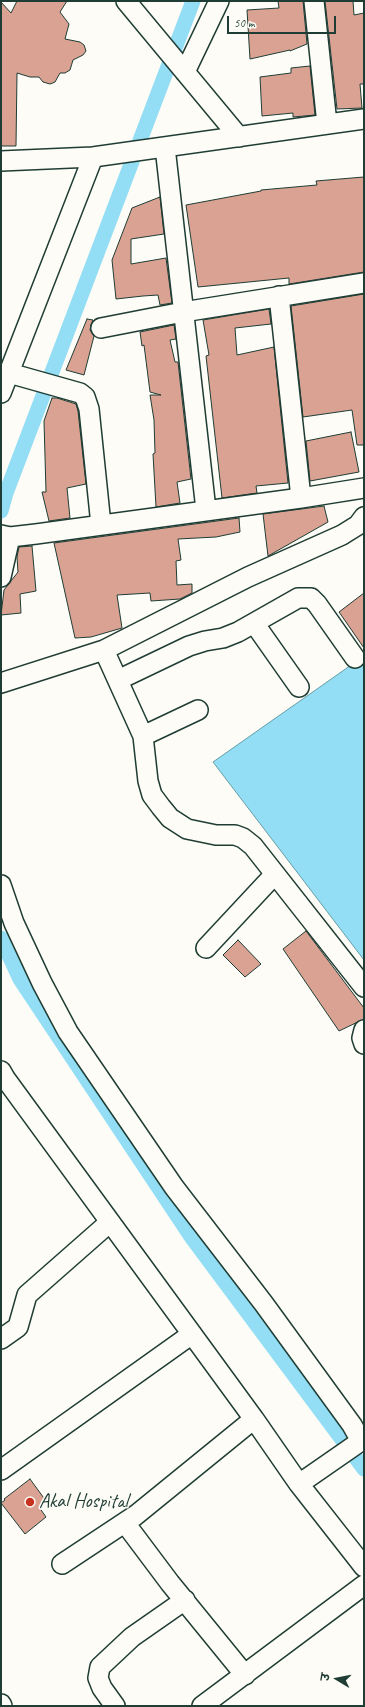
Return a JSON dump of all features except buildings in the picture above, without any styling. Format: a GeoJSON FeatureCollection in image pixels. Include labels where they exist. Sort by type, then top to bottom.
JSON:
{"type":"FeatureCollection","features":[{"type":"Feature","properties":{"kind":"street"},"geometry":{"type":"LineString","coordinates":[[126,1],[239,137]]}},
{"type":"Feature","properties":{"kind":"street"},"geometry":{"type":"LineString","coordinates":[[185,72],[219,1]]}},
{"type":"Feature","properties":{"kind":"street"},"geometry":{"type":"LineString","coordinates":[[314,1],[327,124]]}},
{"type":"Feature","properties":{"kind":"street"},"geometry":{"type":"LineString","coordinates":[[1,162],[93,157],[327,124],[364,120],[364,123]]}},
{"type":"Feature","properties":{"kind":"street"},"geometry":{"type":"LineString","coordinates":[[165,147],[206,510]]}},
{"type":"Feature","properties":{"kind":"street"},"geometry":{"type":"LineString","coordinates":[[1,392],[93,157]]}},
{"type":"Feature","properties":{"kind":"street"},"geometry":{"type":"LineString","coordinates":[[101,328],[183,312],[364,283]]}},
{"type":"Feature","properties":{"kind":"street"},"geometry":{"type":"LineString","coordinates":[[279,296],[301,498]]}},
{"type":"Feature","properties":{"kind":"street"},"geometry":{"type":"LineString","coordinates":[[9,373],[53,384],[80,393],[85,397],[89,409],[101,525]]}},
{"type":"Feature","properties":{"kind":"street"},"geometry":{"type":"LineString","coordinates":[[1,576],[5,536],[101,525],[364,488]]}},
{"type":"Feature","properties":{"kind":"street"},"geometry":{"type":"LineString","coordinates":[[1,683],[104,650],[248,577],[342,535],[358,525],[364,517]]}},
{"type":"Feature","properties":{"kind":"street"},"geometry":{"type":"LineString","coordinates":[[118,680],[189,646],[205,641],[223,638],[254,623],[298,598],[311,598],[317,604],[355,658]]}},
{"type":"Feature","properties":{"kind":"street"},"geometry":{"type":"LineString","coordinates":[[254,623],[299,687]]}},
{"type":"Feature","properties":{"kind":"street"},"geometry":{"type":"LineString","coordinates":[[104,650],[143,736],[148,781],[152,795],[170,818],[187,829],[216,835],[235,835],[243,838],[253,846],[364,987]]}},
{"type":"Feature","properties":{"kind":"street"},"geometry":{"type":"LineString","coordinates":[[143,736],[198,710]]}},
{"type":"Feature","properties":{"kind":"street"},"geometry":{"type":"LineString","coordinates":[[206,948],[275,874]]}},
{"type":"Feature","properties":{"kind":"street"},"geometry":{"type":"LineString","coordinates":[[1,885],[14,923],[42,983],[68,1032],[174,1188],[264,1304],[352,1425],[359,1443],[326,1464],[299,1484]]}},
{"type":"Feature","properties":{"kind":"street"},"geometry":{"type":"LineString","coordinates":[[364,1030],[362,1038],[364,1044]]}},
{"type":"Feature","properties":{"kind":"street"},"geometry":{"type":"LineString","coordinates":[[2,1077],[192,1334],[299,1484],[364,1567]]}},
{"type":"Feature","properties":{"kind":"street"},"geometry":{"type":"LineString","coordinates":[[1,1339],[18,1327],[27,1296],[110,1222]]}},
{"type":"Feature","properties":{"kind":"street"},"geometry":{"type":"LineString","coordinates":[[1,1470],[192,1334]]}},
{"type":"Feature","properties":{"kind":"street"},"geometry":{"type":"LineString","coordinates":[[62,1564],[125,1523],[254,1419]]}},
{"type":"Feature","properties":{"kind":"street"},"geometry":{"type":"LineString","coordinates":[[125,1523],[246,1675]]}},
{"type":"Feature","properties":{"kind":"street"},"geometry":{"type":"LineString","coordinates":[[202,1706],[246,1675],[364,1584]]}},
{"type":"Feature","properties":{"kind":"street"},"geometry":{"type":"LineString","coordinates":[[114,1706],[102,1688],[98,1678],[100,1667],[132,1637],[185,1600]]}},
{"type":"Feature","properties":{"kind":"water"},"geometry":{"type":"Polygon","coordinates":[[[364,656],[364,960],[213,762],[364,656]]]}},
{"type":"Feature","properties":{"kind":"waterway"},"geometry":{"type":"LineString","coordinates":[[1,511],[6,493],[193,1]]}},
{"type":"Feature","properties":{"kind":"waterway"},"geometry":{"type":"LineString","coordinates":[[1,938],[20,979],[192,1238],[364,1469]]}},
{"type":"Feature","properties":{"kind":"place","name":"Akal Hospital"},"geometry":{"type":"Point","coordinates":[30,1502]}}]}
